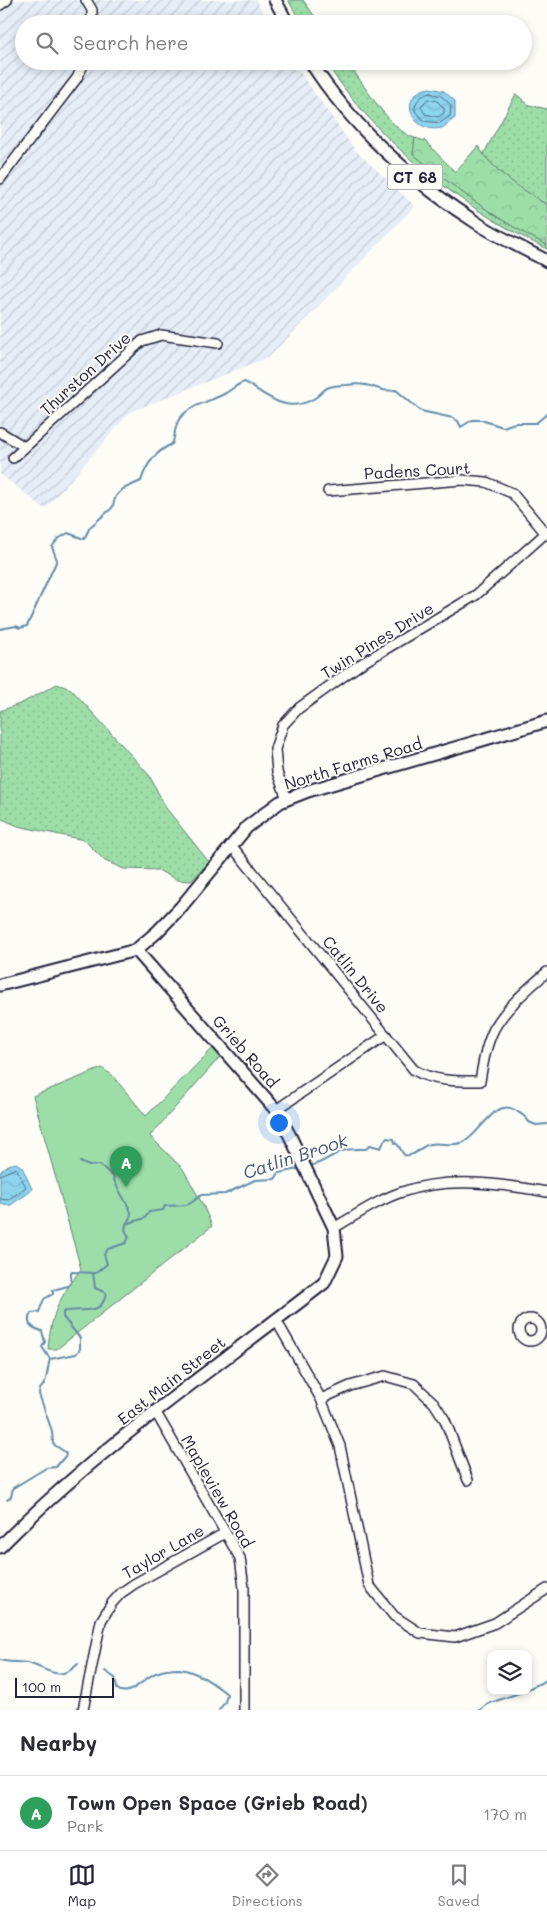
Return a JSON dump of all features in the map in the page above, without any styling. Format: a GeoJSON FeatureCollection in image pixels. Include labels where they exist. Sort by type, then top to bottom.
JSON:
{"type":"FeatureCollection","features":[{"type":"Feature","properties":{"kind":"main road"},"geometry":{"type":"LineString","coordinates":[[275,0],[283,15]]}},
{"type":"Feature","properties":{"kind":"main road","name":"CT 68"},"geometry":{"type":"LineString","coordinates":[[317,70],[343,106],[374,140],[408,171],[480,225],[547,261]]}},
{"type":"Feature","properties":{"kind":"main road","name":"North Farms Road"},"geometry":{"type":"LineString","coordinates":[[136,950],[181,907],[247,827],[280,802],[547,721]]}},
{"type":"Feature","properties":{"kind":"main road"},"geometry":{"type":"LineString","coordinates":[[0,985],[136,950]]}},
{"type":"Feature","properties":{"kind":"main road","name":"Grieb Road"},"geometry":{"type":"LineString","coordinates":[[136,950],[276,1110],[334,1228]]}},
{"type":"Feature","properties":{"kind":"main road","name":"East Main Street"},"geometry":{"type":"LineString","coordinates":[[0,1546],[35,1511],[154,1411],[324,1282],[338,1256],[334,1228]]}},
{"type":"Feature","properties":{"kind":"street"},"geometry":{"type":"LineString","coordinates":[[0,5],[7,0]]}},
{"type":"Feature","properties":{"kind":"street"},"geometry":{"type":"LineString","coordinates":[[86,0],[92,10],[92,15]]}},
{"type":"Feature","properties":{"kind":"street"},"geometry":{"type":"LineString","coordinates":[[0,179],[78,78],[82,70]]}},
{"type":"Feature","properties":{"kind":"street","name":"Thurston Drive"},"geometry":{"type":"LineString","coordinates":[[13,458],[142,340],[161,335],[218,343]]}},
{"type":"Feature","properties":{"kind":"street"},"geometry":{"type":"LineString","coordinates":[[0,432],[24,447]]}},
{"type":"Feature","properties":{"kind":"street","name":"Padens Court"},"geometry":{"type":"LineString","coordinates":[[328,491],[462,480],[486,482],[512,494],[547,534]]}},
{"type":"Feature","properties":{"kind":"street","name":"Twin Pines Drive"},"geometry":{"type":"LineString","coordinates":[[287,799],[277,772],[275,749],[284,725],[299,708],[359,665],[476,596],[547,534]]}},
{"type":"Feature","properties":{"kind":"street","name":"Catlin Drive"},"geometry":{"type":"LineString","coordinates":[[231,845],[414,1070],[426,1077],[442,1080],[480,1081],[486,1051],[494,1030],[507,1009],[547,972]]}},
{"type":"Feature","properties":{"kind":"street"},"geometry":{"type":"LineString","coordinates":[[276,1110],[386,1035]]}},
{"type":"Feature","properties":{"kind":"street"},"geometry":{"type":"LineString","coordinates":[[334,1228],[374,1204],[403,1191],[431,1185],[463,1183],[510,1186],[547,1192]]}},
{"type":"Feature","properties":{"kind":"street"},"geometry":{"type":"LineString","coordinates":[[276,1320],[321,1399],[340,1446],[369,1585],[394,1616],[420,1633],[455,1637],[495,1623],[547,1589]]}},
{"type":"Feature","properties":{"kind":"street"},"geometry":{"type":"LineString","coordinates":[[321,1399],[350,1386],[385,1376],[414,1384],[434,1403],[445,1420],[468,1480]]}},
{"type":"Feature","properties":{"kind":"street","name":"Mapleview Road"},"geometry":{"type":"LineString","coordinates":[[154,1411],[240,1558],[244,1588],[244,1710]]}},
{"type":"Feature","properties":{"kind":"street","name":"Taylor Lane"},"geometry":{"type":"LineString","coordinates":[[82,1710],[99,1628],[104,1614],[112,1603],[121,1593],[134,1584],[225,1533]]}},
{"type":"Feature","properties":{"kind":"shaded area"},"geometry":{"type":"Polygon","coordinates":[[[0,0],[256,0],[264,15],[15,15],[15,70],[298,70],[355,150],[415,206],[269,357],[130,412],[45,509],[0,474],[0,0]]]}},
{"type":"Feature","properties":{"kind":"green space"},"geometry":{"type":"Polygon","coordinates":[[[288,0],[303,0],[314,15],[297,15],[288,0]]]}},
{"type":"Feature","properties":{"kind":"green space"},"geometry":{"type":"Polygon","coordinates":[[[331,70],[353,70],[387,117],[406,134],[415,138],[414,154],[477,203],[529,236],[547,245],[547,249],[515,232],[452,193],[396,145],[346,91],[331,70]]]}},
{"type":"Feature","properties":{"kind":"green space"},"geometry":{"type":"Polygon","coordinates":[[[516,94],[529,105],[547,109],[547,205],[508,180],[483,155],[516,94]]]}},
{"type":"Feature","properties":{"kind":"green space"},"geometry":{"type":"Polygon","coordinates":[[[415,138],[425,141],[455,172],[478,146],[484,156],[500,172],[547,205],[547,245],[529,236],[477,203],[413,154],[415,138]]]}},
{"type":"Feature","properties":{"kind":"green space"},"geometry":{"type":"Polygon","coordinates":[[[57,684],[71,689],[149,775],[166,808],[209,862],[191,881],[177,880],[158,870],[124,869],[105,861],[84,840],[18,826],[0,818],[0,711],[22,703],[57,684]]]}},
{"type":"Feature","properties":{"kind":"green space"},"geometry":{"type":"Polygon","coordinates":[[[219,1042],[226,1050],[150,1136],[183,1169],[203,1205],[212,1226],[57,1349],[48,1349],[54,1315],[67,1288],[81,1269],[33,1096],[102,1068],[112,1075],[146,1116],[219,1042]]]}},
{"type":"Feature","properties":{"kind":"water"},"geometry":{"type":"Polygon","coordinates":[[[430,88],[444,91],[455,101],[455,118],[442,128],[431,128],[422,125],[411,112],[413,97],[420,91],[430,88]]]}},
{"type":"Feature","properties":{"kind":"water"},"geometry":{"type":"Polygon","coordinates":[[[16,1163],[22,1167],[32,1189],[9,1206],[0,1201],[0,1172],[8,1165],[16,1163]]]}},
{"type":"Feature","properties":{"kind":"waterway"},"geometry":{"type":"LineString","coordinates":[[0,629],[27,626],[57,560],[52,547],[58,539],[68,533],[84,539],[90,527],[112,508],[116,496],[123,489],[141,481],[152,459],[172,444],[176,425],[184,413],[195,406],[224,394],[242,383],[245,382],[278,402],[296,405],[305,403],[329,387],[334,386],[361,384],[383,390],[396,390],[421,411],[453,418],[458,421],[461,427],[472,420],[481,420],[503,427],[515,423],[536,423],[547,414]]}},
{"type":"Feature","properties":{"kind":"waterway","name":"Catlin Brook"},"geometry":{"type":"LineString","coordinates":[[309,1166],[318,1164],[345,1150],[366,1149],[370,1145],[381,1148],[387,1138],[394,1139],[404,1155],[412,1155],[430,1144],[464,1142],[488,1118],[501,1109],[515,1110],[529,1122],[536,1125],[547,1124]]}},
{"type":"Feature","properties":{"kind":"waterway"},"geometry":{"type":"LineString","coordinates":[[80,1162],[89,1166],[100,1165],[113,1176],[131,1211],[126,1224]]}},
{"type":"Feature","properties":{"kind":"waterway","name":"Catlin Brook"},"geometry":{"type":"LineString","coordinates":[[7,1500],[11,1497],[13,1488],[46,1468],[56,1467],[66,1455],[65,1452],[53,1444],[52,1431],[39,1394],[46,1379],[50,1359],[42,1347],[45,1342],[42,1331],[29,1323],[31,1313],[39,1312],[44,1299],[53,1294],[53,1290],[68,1286],[71,1282],[71,1272],[96,1273],[107,1264],[104,1254],[108,1249],[126,1243],[129,1237],[125,1230],[126,1224],[145,1218],[149,1212],[163,1210],[165,1206],[187,1205],[201,1195],[225,1194],[255,1180],[275,1179],[279,1173],[302,1168]]}},
{"type":"Feature","properties":{"kind":"waterway","name":"Catlin Brook"},"geometry":{"type":"LineString","coordinates":[[50,1359],[76,1354],[80,1349],[80,1338],[63,1317],[63,1312],[95,1309],[104,1301],[106,1293],[95,1288],[93,1273]]}},
{"type":"Feature","properties":{"kind":"waterway"},"geometry":{"type":"LineString","coordinates":[[0,1660],[28,1663],[59,1674],[71,1670],[78,1664]]}},
{"type":"Feature","properties":{"kind":"waterway"},"geometry":{"type":"LineString","coordinates":[[105,1671],[115,1678],[117,1689],[122,1691],[132,1689],[151,1675],[162,1671],[179,1669],[192,1672],[227,1694],[225,1702],[219,1710]]}},
{"type":"Feature","properties":{"kind":"waterway"},"geometry":{"type":"LineString","coordinates":[[532,1687],[547,1680]]}},
{"type":"Feature","properties":{"kind":"waterway"},"geometry":{"type":"LineString","coordinates":[[480,1710],[487,1704],[513,1695]]}},
{"type":"Feature","properties":{"kind":"place","name":"Town Open Space (Grieb Road)"},"geometry":{"type":"Point","coordinates":[126,1187]}}]}
